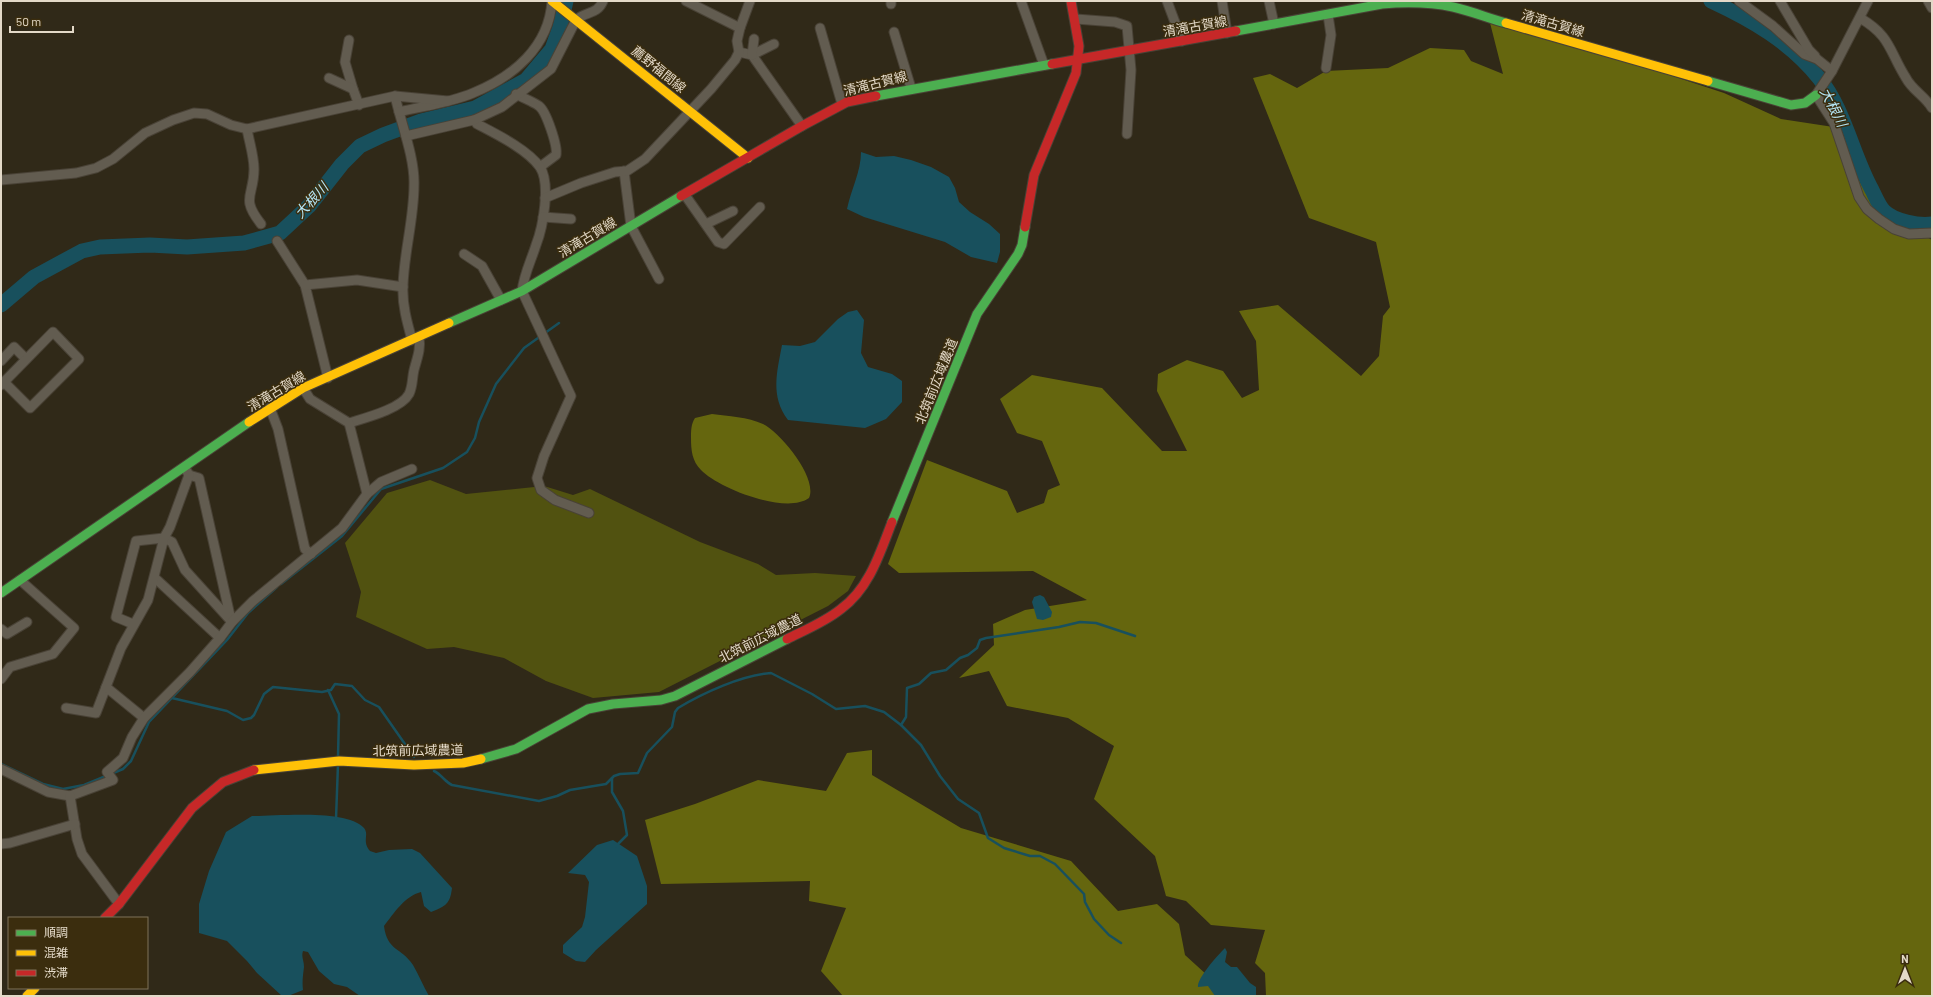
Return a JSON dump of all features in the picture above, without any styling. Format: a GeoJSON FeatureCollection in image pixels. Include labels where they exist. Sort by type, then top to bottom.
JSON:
{"type":"FeatureCollection","features":[{"type":"Feature","properties":{"kind":"main road","name":"薦野福間線"},"geometry":{"type":"LineString","coordinates":[[552,1],[748,158]]}},
{"type":"Feature","properties":{"kind":"main road","name":"北筑前広域農道"},"geometry":{"type":"LineString","coordinates":[[106,917],[118,904],[192,808],[223,782],[238,775],[256,769],[332,762],[414,765],[463,763],[482,760],[516,749],[588,710],[613,704],[661,700],[675,696],[826,619],[852,600],[866,583],[875,565],[977,314],[986,298],[1018,256],[1022,245],[1034,176],[1076,73],[1080,58],[1076,19],[1071,1]]}},
{"type":"Feature","properties":{"kind":"main road","name":"清滝古賀線"},"geometry":{"type":"LineString","coordinates":[[1,593],[187,471],[270,408],[303,388],[522,292],[685,194],[842,104],[911,88],[1227,33],[1382,4],[1404,2],[1442,4],[1458,7],[1494,20],[1791,105],[1803,105],[1809,102],[1816,95]]}},
{"type":"Feature","properties":{"kind":"street"},"geometry":{"type":"LineString","coordinates":[[398,112],[472,94],[503,78],[525,62],[538,46],[546,30],[552,1]]}},
{"type":"Feature","properties":{"kind":"street"},"geometry":{"type":"LineString","coordinates":[[406,136],[474,120],[502,107],[516,94],[551,69],[573,17],[590,14],[598,10],[603,1]]}},
{"type":"Feature","properties":{"kind":"street"},"geometry":{"type":"LineString","coordinates":[[686,1],[740,28]]}},
{"type":"Feature","properties":{"kind":"street"},"geometry":{"type":"LineString","coordinates":[[545,198],[581,183],[624,171],[645,159],[711,89],[735,60],[739,52],[737,41],[740,28],[750,1]]}},
{"type":"Feature","properties":{"kind":"street"},"geometry":{"type":"LineString","coordinates":[[1021,1],[1044,65]]}},
{"type":"Feature","properties":{"kind":"street"},"geometry":{"type":"LineString","coordinates":[[1167,1],[1182,41]]}},
{"type":"Feature","properties":{"kind":"street"},"geometry":{"type":"LineString","coordinates":[[1222,1],[1227,33]]}},
{"type":"Feature","properties":{"kind":"street"},"geometry":{"type":"LineString","coordinates":[[1269,1],[1274,24]]}},
{"type":"Feature","properties":{"kind":"street"},"geometry":{"type":"LineString","coordinates":[[1738,1],[1773,26],[1804,54],[1818,59]]}},
{"type":"Feature","properties":{"kind":"street"},"geometry":{"type":"LineString","coordinates":[[1780,1],[1809,50],[1832,71]]}},
{"type":"Feature","properties":{"kind":"street"},"geometry":{"type":"LineString","coordinates":[[1868,1],[1832,71],[1816,95],[1834,123],[1859,197],[1867,209],[1879,220],[1894,229],[1909,234],[1932,233]]}},
{"type":"Feature","properties":{"kind":"street"},"geometry":{"type":"LineString","coordinates":[[1928,1],[1932,8]]}},
{"type":"Feature","properties":{"kind":"street"},"geometry":{"type":"LineString","coordinates":[[1326,68],[1331,35],[1328,14]]}},
{"type":"Feature","properties":{"kind":"street"},"geometry":{"type":"LineString","coordinates":[[1860,18],[1877,29],[1888,42],[1906,80],[1928,100],[1932,108]]}},
{"type":"Feature","properties":{"kind":"street"},"geometry":{"type":"LineString","coordinates":[[1076,19],[1115,22],[1127,26],[1131,70],[1127,134]]}},
{"type":"Feature","properties":{"kind":"street"},"geometry":{"type":"LineString","coordinates":[[820,28],[842,104]]}},
{"type":"Feature","properties":{"kind":"street"},"geometry":{"type":"LineString","coordinates":[[894,32],[911,88]]}},
{"type":"Feature","properties":{"kind":"street"},"geometry":{"type":"LineString","coordinates":[[754,39],[752,55],[802,126]]}},
{"type":"Feature","properties":{"kind":"street"},"geometry":{"type":"LineString","coordinates":[[348,40],[345,62],[352,89],[359,105]]}},
{"type":"Feature","properties":{"kind":"street"},"geometry":{"type":"LineString","coordinates":[[739,52],[752,55],[774,44]]}},
{"type":"Feature","properties":{"kind":"street"},"geometry":{"type":"LineString","coordinates":[[329,78],[352,89]]}},
{"type":"Feature","properties":{"kind":"street"},"geometry":{"type":"LineString","coordinates":[[516,94],[540,106],[544,112],[556,145],[556,155],[540,167]]}},
{"type":"Feature","properties":{"kind":"street"},"geometry":{"type":"LineString","coordinates":[[1,180],[76,172],[96,168],[113,159],[145,133],[173,120],[194,113],[207,114],[231,126],[247,129],[394,96],[448,100]]}},
{"type":"Feature","properties":{"kind":"street"},"geometry":{"type":"LineString","coordinates":[[349,423],[395,406],[407,398],[412,385],[413,370],[419,355],[415,338],[406,316],[403,287],[406,255],[413,216],[414,183],[406,136],[394,96]]}},
{"type":"Feature","properties":{"kind":"street"},"geometry":{"type":"LineString","coordinates":[[474,120],[477,124],[511,142],[540,167],[543,175],[545,198],[543,217],[537,245],[524,278],[522,292],[571,396],[544,456],[537,478],[541,490],[556,500],[589,513]]}},
{"type":"Feature","properties":{"kind":"street"},"geometry":{"type":"LineString","coordinates":[[247,129],[254,168],[249,203],[252,212],[261,224]]}},
{"type":"Feature","properties":{"kind":"street"},"geometry":{"type":"LineString","coordinates":[[624,171],[631,226],[659,279]]}},
{"type":"Feature","properties":{"kind":"street"},"geometry":{"type":"LineString","coordinates":[[685,194],[718,242],[724,244],[760,207]]}},
{"type":"Feature","properties":{"kind":"street"},"geometry":{"type":"LineString","coordinates":[[706,224],[733,211]]}},
{"type":"Feature","properties":{"kind":"street"},"geometry":{"type":"LineString","coordinates":[[543,217],[571,219]]}},
{"type":"Feature","properties":{"kind":"street"},"geometry":{"type":"LineString","coordinates":[[276,241],[305,285],[328,378]]}},
{"type":"Feature","properties":{"kind":"street"},"geometry":{"type":"LineString","coordinates":[[464,254],[482,266],[501,300]]}},
{"type":"Feature","properties":{"kind":"street"},"geometry":{"type":"LineString","coordinates":[[305,285],[357,280],[403,287]]}},
{"type":"Feature","properties":{"kind":"street"},"geometry":{"type":"LineString","coordinates":[[54,332],[79,359],[30,408],[2,383],[54,332]]}},
{"type":"Feature","properties":{"kind":"street"},"geometry":{"type":"LineString","coordinates":[[1,360],[14,347],[26,359]]}},
{"type":"Feature","properties":{"kind":"street"},"geometry":{"type":"LineString","coordinates":[[303,388],[310,399],[349,423],[367,494]]}},
{"type":"Feature","properties":{"kind":"street"},"geometry":{"type":"LineString","coordinates":[[270,408],[278,429],[305,549],[311,554]]}},
{"type":"Feature","properties":{"kind":"street"},"geometry":{"type":"LineString","coordinates":[[1,770],[48,792],[70,796],[113,780],[107,772],[123,758],[132,738],[144,718],[220,638],[232,622],[253,601],[342,528],[367,494],[381,482],[412,469]]}},
{"type":"Feature","properties":{"kind":"street"},"geometry":{"type":"LineString","coordinates":[[66,708],[96,713],[121,648],[133,624],[148,600],[155,578],[164,538],[170,527],[187,471],[199,478],[232,622]]}},
{"type":"Feature","properties":{"kind":"street"},"geometry":{"type":"LineString","coordinates":[[133,624],[116,617],[136,541],[164,538],[172,542],[185,570],[232,622]]}},
{"type":"Feature","properties":{"kind":"street"},"geometry":{"type":"LineString","coordinates":[[155,578],[220,638]]}},
{"type":"Feature","properties":{"kind":"street"},"geometry":{"type":"LineString","coordinates":[[1,679],[10,667],[53,654],[74,628],[20,580]]}},
{"type":"Feature","properties":{"kind":"street"},"geometry":{"type":"LineString","coordinates":[[1,629],[6,634],[27,622]]}},
{"type":"Feature","properties":{"kind":"street"},"geometry":{"type":"LineString","coordinates":[[106,687],[144,718]]}},
{"type":"Feature","properties":{"kind":"street"},"geometry":{"type":"LineString","coordinates":[[70,796],[77,838],[82,854],[118,904]]}},
{"type":"Feature","properties":{"kind":"street"},"geometry":{"type":"LineString","coordinates":[[1,844],[10,843],[75,824]]}},
{"type":"Feature","properties":{"kind":"shaded area"},"geometry":{"type":"Polygon","coordinates":[[[1488,15],[1724,93],[1781,119],[1840,128],[1874,209],[1932,240],[1932,996],[1266,996],[1265,973],[1255,963],[1265,930],[1211,925],[1186,901],[1166,896],[1155,856],[1094,799],[1114,746],[1068,718],[1007,706],[989,671],[959,678],[994,645],[993,624],[1025,610],[1087,600],[1033,571],[899,573],[888,564],[927,460],[1007,491],[1017,513],[1044,503],[1048,490],[1060,485],[1042,441],[1017,433],[1000,399],[1032,375],[1102,388],[1162,451],[1187,451],[1157,391],[1158,374],[1187,360],[1223,371],[1242,398],[1259,390],[1256,341],[1239,311],[1278,305],[1361,376],[1379,356],[1383,316],[1390,307],[1376,242],[1309,218],[1253,78],[1270,74],[1297,88],[1326,71],[1388,68],[1430,48],[1464,50],[1471,61],[1503,74],[1488,15]]]}},
{"type":"Feature","properties":{"kind":"shaded area"},"geometry":{"type":"Polygon","coordinates":[[[712,414],[751,420],[763,424],[771,429],[788,446],[803,468],[808,479],[810,489],[809,498],[798,502],[785,503],[753,497],[722,484],[701,470],[694,459],[692,451],[692,425],[695,418],[712,414]]]}},
{"type":"Feature","properties":{"kind":"shaded area"},"geometry":{"type":"Polygon","coordinates":[[[430,480],[466,494],[544,486],[573,495],[590,489],[700,542],[758,564],[776,575],[815,573],[856,576],[848,591],[828,606],[659,692],[593,698],[546,681],[504,658],[454,647],[427,649],[356,617],[361,592],[345,543],[387,493],[430,480]]]}},
{"type":"Feature","properties":{"kind":"shaded area"},"geometry":{"type":"Polygon","coordinates":[[[872,750],[872,775],[961,828],[1071,861],[1118,911],[1157,904],[1179,924],[1185,955],[1230,996],[843,996],[821,971],[846,908],[809,901],[810,881],[661,884],[645,820],[695,804],[758,780],[826,791],[847,753],[872,750]]]}},
{"type":"Feature","properties":{"kind":"water"},"geometry":{"type":"Polygon","coordinates":[[[861,152],[876,157],[894,156],[911,160],[931,167],[949,177],[955,188],[959,202],[1000,234],[1000,252],[997,263],[971,257],[945,242],[864,217],[847,209],[858,174],[861,152]]]}},
{"type":"Feature","properties":{"kind":"water"},"geometry":{"type":"Polygon","coordinates":[[[857,310],[864,320],[861,353],[868,367],[892,374],[902,381],[902,402],[886,419],[865,428],[788,420],[782,411],[779,402],[776,384],[782,345],[800,346],[815,342],[838,319],[848,312],[857,310]]]}},
{"type":"Feature","properties":{"kind":"water"},"geometry":{"type":"Polygon","coordinates":[[[1040,595],[1044,597],[1052,612],[1051,617],[1043,620],[1037,619],[1032,602],[1034,597],[1040,595]]]}},
{"type":"Feature","properties":{"kind":"water"},"geometry":{"type":"Polygon","coordinates":[[[311,815],[343,818],[355,822],[364,828],[366,833],[366,845],[370,851],[376,853],[389,850],[412,849],[420,853],[452,888],[450,898],[444,906],[431,912],[424,906],[421,892],[415,894],[400,906],[384,926],[391,945],[404,955],[413,965],[429,996],[360,996],[347,987],[334,984],[319,971],[308,952],[303,951],[303,990],[288,996],[282,996],[257,973],[227,941],[199,933],[199,904],[209,871],[226,832],[252,816],[311,815]]]}},
{"type":"Feature","properties":{"kind":"water"},"geometry":{"type":"Polygon","coordinates":[[[613,840],[637,856],[647,886],[647,904],[596,950],[585,962],[576,961],[563,953],[563,945],[582,927],[585,917],[589,882],[585,875],[568,873],[597,845],[613,840]]]}},
{"type":"Feature","properties":{"kind":"water"},"geometry":{"type":"Polygon","coordinates":[[[1225,948],[1227,952],[1225,962],[1231,967],[1237,967],[1250,983],[1256,987],[1256,996],[1215,996],[1208,986],[1198,987],[1204,973],[1225,948]]]}},
{"type":"Feature","properties":{"kind":"waterway","name":"大根川"},"geometry":{"type":"LineString","coordinates":[[1,305],[34,277],[82,251],[100,247],[150,245],[187,247],[244,243],[280,233],[309,206],[342,164],[360,146],[383,135],[421,121],[475,108],[526,80],[552,49],[560,27],[566,1]]}},
{"type":"Feature","properties":{"kind":"waterway","name":"大根川"},"geometry":{"type":"LineString","coordinates":[[1711,1],[1756,24],[1770,33],[1796,53],[1819,78],[1828,91],[1842,118],[1865,176],[1884,211],[1894,218],[1907,222],[1932,224]]}},
{"type":"Feature","properties":{"kind":"waterway"},"geometry":{"type":"LineString","coordinates":[[281,584],[342,536],[381,489],[443,468],[467,452],[475,438],[479,422],[496,384],[524,348],[559,323]]}},
{"type":"Feature","properties":{"kind":"waterway"},"geometry":{"type":"LineString","coordinates":[[1,764],[43,784],[63,789],[84,785],[123,769],[131,761],[149,722],[227,640],[248,613],[277,587]]}},
{"type":"Feature","properties":{"kind":"waterway"},"geometry":{"type":"LineString","coordinates":[[901,725],[906,717],[907,688],[919,684],[931,673],[946,670],[960,658],[968,655],[977,648],[980,640],[1059,627],[1080,622],[1096,623],[1135,636]]}},
{"type":"Feature","properties":{"kind":"waterway"},"geometry":{"type":"LineString","coordinates":[[434,771],[452,785],[539,801],[557,796],[570,790],[606,784],[614,776],[620,774],[638,773],[647,753],[672,727],[675,712],[678,708],[699,696],[735,681],[760,674],[771,673],[812,694],[836,709],[865,706],[884,712],[901,725],[921,745],[940,776],[958,799],[979,813],[988,838],[1004,848],[1030,856],[1040,856],[1055,864],[1084,894],[1085,902],[1094,919],[1109,935],[1121,943]]}},
{"type":"Feature","properties":{"kind":"waterway"},"geometry":{"type":"LineString","coordinates":[[172,698],[227,711],[243,720],[251,718],[254,715],[264,694],[273,687],[322,692],[331,690],[335,684],[352,686],[365,700],[379,707],[414,757]]}},
{"type":"Feature","properties":{"kind":"waterway"},"geometry":{"type":"LineString","coordinates":[[328,690],[339,714],[338,757]]}},
{"type":"Feature","properties":{"kind":"waterway"},"geometry":{"type":"LineString","coordinates":[[336,819],[338,764]]}},
{"type":"Feature","properties":{"kind":"waterway"},"geometry":{"type":"LineString","coordinates":[[612,778],[612,792],[623,811],[627,835],[616,846]]}},
{"type":"Feature","properties":{"kind":"traffic: fast"},"geometry":{"type":"LineString","coordinates":[[1236,31],[1382,4],[1400,3],[1444,5],[1466,10],[1506,23]]}},
{"type":"Feature","properties":{"kind":"traffic: fast"},"geometry":{"type":"LineString","coordinates":[[876,96],[1052,64]]}},
{"type":"Feature","properties":{"kind":"traffic: fast"},"geometry":{"type":"LineString","coordinates":[[1708,81],[1791,105],[1805,103],[1816,95]]}},
{"type":"Feature","properties":{"kind":"traffic: fast"},"geometry":{"type":"LineString","coordinates":[[449,323],[522,291],[681,196]]}},
{"type":"Feature","properties":{"kind":"traffic: fast"},"geometry":{"type":"LineString","coordinates":[[892,522],[977,314],[1018,254],[1022,245],[1025,227]]}},
{"type":"Feature","properties":{"kind":"traffic: fast"},"geometry":{"type":"LineString","coordinates":[[1,593],[249,422]]}},
{"type":"Feature","properties":{"kind":"traffic: fast"},"geometry":{"type":"LineString","coordinates":[[481,759],[516,749],[588,709],[613,704],[661,700],[675,696],[787,639]]}},
{"type":"Feature","properties":{"kind":"traffic: slow"},"geometry":{"type":"LineString","coordinates":[[552,1],[748,158]]}},
{"type":"Feature","properties":{"kind":"traffic: slow"},"geometry":{"type":"LineString","coordinates":[[1506,23],[1708,81]]}},
{"type":"Feature","properties":{"kind":"traffic: slow"},"geometry":{"type":"LineString","coordinates":[[249,422],[303,388],[449,323]]}},
{"type":"Feature","properties":{"kind":"traffic: slow"},"geometry":{"type":"LineString","coordinates":[[254,770],[339,761],[414,765],[463,763],[481,759]]}},
{"type":"Feature","properties":{"kind":"traffic: slow"},"geometry":{"type":"LineString","coordinates":[[27,996],[34,989]]}},
{"type":"Feature","properties":{"kind":"traffic: jam"},"geometry":{"type":"LineString","coordinates":[[1025,227],[1034,175],[1076,73],[1079,46],[1071,1]]}},
{"type":"Feature","properties":{"kind":"traffic: jam"},"geometry":{"type":"LineString","coordinates":[[1052,64],[1236,31]]}},
{"type":"Feature","properties":{"kind":"traffic: jam"},"geometry":{"type":"LineString","coordinates":[[681,196],[802,126],[847,102],[876,96]]}},
{"type":"Feature","properties":{"kind":"traffic: jam"},"geometry":{"type":"LineString","coordinates":[[787,639],[815,626],[851,601],[866,581],[872,570],[892,522]]}},
{"type":"Feature","properties":{"kind":"traffic: jam"},"geometry":{"type":"LineString","coordinates":[[106,917],[119,904],[192,808],[223,782],[254,770]]}}]}
